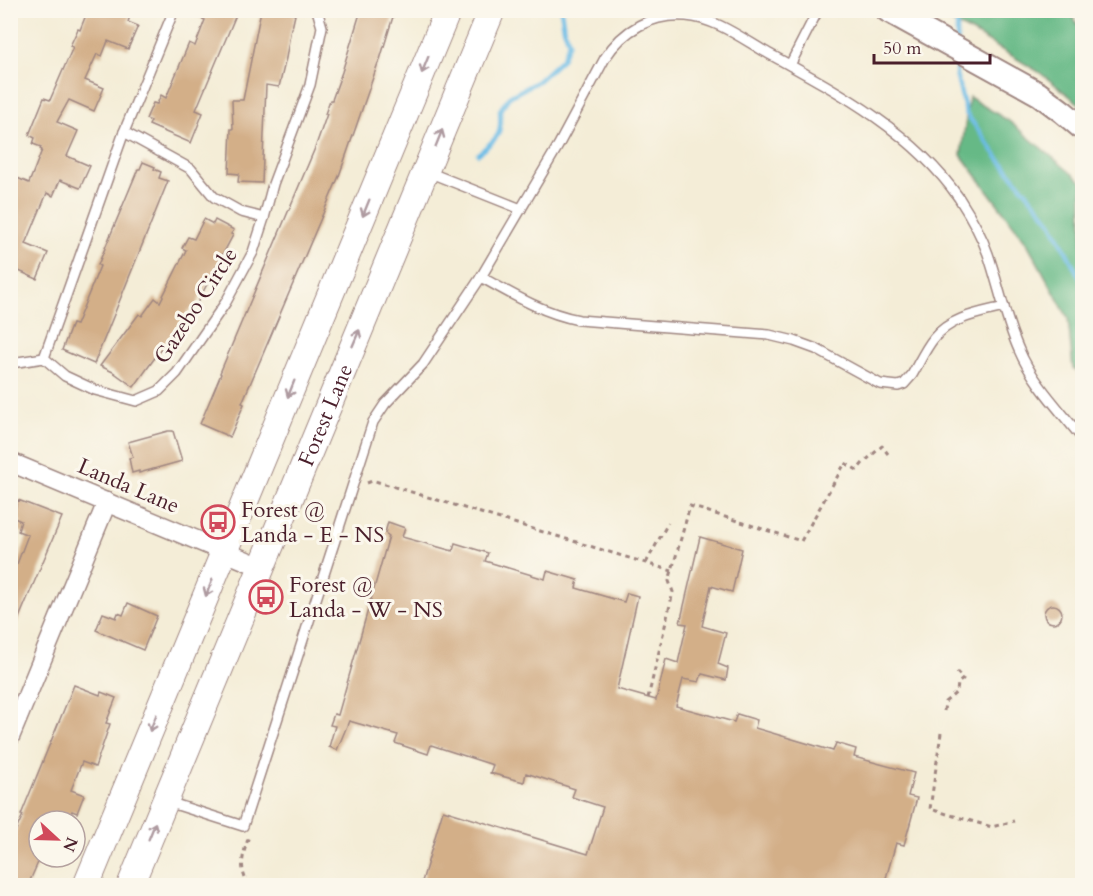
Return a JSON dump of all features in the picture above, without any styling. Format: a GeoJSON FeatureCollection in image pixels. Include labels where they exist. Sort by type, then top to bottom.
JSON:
{"type":"FeatureCollection","features":[{"type":"Feature","properties":{"kind":"main road","name":"Forest Lane"},"geometry":{"type":"LineString","coordinates":[[86,885],[448,10]]}},
{"type":"Feature","properties":{"kind":"main road","name":"Forest Lane"},"geometry":{"type":"LineString","coordinates":[[130,885],[492,10]]}},
{"type":"Feature","properties":{"kind":"main road"},"geometry":{"type":"LineString","coordinates":[[388,154],[425,171]]}},
{"type":"Feature","properties":{"kind":"main road"},"geometry":{"type":"LineString","coordinates":[[127,786],[165,801]]}},
{"type":"Feature","properties":{"kind":"street"},"geometry":{"type":"LineString","coordinates":[[887,10],[1039,94],[1083,128]]}},
{"type":"Feature","properties":{"kind":"street","name":"Landa Lane"},"geometry":{"type":"LineString","coordinates":[[11,464],[261,567]]}},
{"type":"Feature","properties":{"kind":"street"},"geometry":{"type":"LineString","coordinates":[[10,736],[107,502]]}},
{"type":"Feature","properties":{"kind":"lane"},"geometry":{"type":"LineString","coordinates":[[10,360],[18,362],[44,358],[124,132],[174,10]]}},
{"type":"Feature","properties":{"kind":"lane","name":"Gazebo Circle"},"geometry":{"type":"LineString","coordinates":[[44,358],[65,376],[95,390],[136,401],[159,392],[177,373],[226,302],[253,252],[273,184],[310,85],[322,27],[317,10]]}},
{"type":"Feature","properties":{"kind":"lane"},"geometry":{"type":"LineString","coordinates":[[790,65],[818,10]]}},
{"type":"Feature","properties":{"kind":"lane"},"geometry":{"type":"LineString","coordinates":[[165,801],[243,826],[373,422],[385,404],[423,364],[481,277],[558,146],[612,47],[628,32],[647,22],[686,16],[718,25],[863,109],[905,140],[948,183],[969,214],[983,242],[1017,345],[1031,372],[1083,438]]}},
{"type":"Feature","properties":{"kind":"lane"},"geometry":{"type":"LineString","coordinates":[[124,132],[191,169],[214,196],[241,212],[264,218]]}},
{"type":"Feature","properties":{"kind":"lane"},"geometry":{"type":"LineString","coordinates":[[425,171],[521,209]]}},
{"type":"Feature","properties":{"kind":"lane"},"geometry":{"type":"LineString","coordinates":[[481,277],[540,308],[579,320],[782,337],[816,349],[887,386],[898,386],[908,380],[931,341],[944,328],[969,316],[1004,307]]}},
{"type":"Feature","properties":{"kind":"path"},"geometry":{"type":"LineString","coordinates":[[648,698],[673,592],[669,581],[690,506],[801,541],[844,463],[857,470],[882,446],[888,454]]}},
{"type":"Feature","properties":{"kind":"path"},"geometry":{"type":"LineString","coordinates":[[363,487],[368,482],[375,481],[672,571]]}},
{"type":"Feature","properties":{"kind":"path"},"geometry":{"type":"LineString","coordinates":[[646,563],[668,523]]}},
{"type":"Feature","properties":{"kind":"path"},"geometry":{"type":"LineString","coordinates":[[944,711],[945,702],[957,692],[958,683],[963,679],[956,671]]}},
{"type":"Feature","properties":{"kind":"path"},"geometry":{"type":"LineString","coordinates":[[941,733],[930,809],[992,828],[1014,821]]}},
{"type":"Feature","properties":{"kind":"path"},"geometry":{"type":"LineString","coordinates":[[249,885],[244,876],[242,859],[250,832]]}},
{"type":"Feature","properties":{"kind":"green space"},"geometry":{"type":"Polygon","coordinates":[[[928,11],[1069,11],[1082,31],[1082,106],[1039,72],[972,32],[928,11]]]}},
{"type":"Feature","properties":{"kind":"green space"},"geometry":{"type":"Polygon","coordinates":[[[969,97],[1009,121],[1082,182],[1082,374],[1073,368],[1068,318],[1027,243],[961,155],[969,97]]]}},
{"type":"Feature","properties":{"kind":"building"},"geometry":{"type":"Polygon","coordinates":[[[88,10],[132,10],[128,22],[138,26],[128,49],[108,41],[102,56],[97,54],[85,80],[104,88],[94,111],[69,100],[57,122],[78,131],[67,156],[90,166],[80,188],[60,180],[53,196],[47,193],[26,244],[48,253],[37,279],[10,267],[10,175],[29,183],[42,150],[41,147],[33,144],[35,138],[29,135],[44,98],[50,100],[73,47],[70,46],[88,10]]]}},
{"type":"Feature","properties":{"kind":"building"},"geometry":{"type":"Polygon","coordinates":[[[183,10],[238,10],[196,110],[203,113],[191,143],[149,125],[151,121],[146,119],[153,103],[157,104],[161,95],[166,98],[189,43],[195,46],[205,20],[183,10]]]}},
{"type":"Feature","properties":{"kind":"building"},"geometry":{"type":"Polygon","coordinates":[[[261,10],[294,10],[295,15],[279,87],[266,85],[262,183],[238,182],[239,174],[229,173],[231,129],[233,129],[232,100],[243,100],[261,10]]]}},
{"type":"Feature","properties":{"kind":"building"},"geometry":{"type":"Polygon","coordinates":[[[361,10],[395,10],[339,176],[242,403],[244,404],[230,437],[200,424],[315,148],[361,10]]]}},
{"type":"Feature","properties":{"kind":"building"},"geometry":{"type":"Polygon","coordinates":[[[143,162],[155,167],[154,169],[161,172],[159,178],[168,181],[94,364],[62,350],[72,324],[76,325],[100,266],[98,265],[143,162]]]}},
{"type":"Feature","properties":{"kind":"building"},"geometry":{"type":"Polygon","coordinates":[[[204,219],[213,224],[215,220],[234,230],[231,234],[233,235],[195,307],[189,310],[134,387],[100,366],[139,314],[142,316],[155,298],[160,302],[186,250],[182,248],[188,237],[194,239],[204,219]]]}},
{"type":"Feature","properties":{"kind":"building"},"geometry":{"type":"Polygon","coordinates":[[[173,431],[182,461],[132,473],[129,458],[133,457],[128,442],[173,431]]]}},
{"type":"Feature","properties":{"kind":"building"},"geometry":{"type":"Polygon","coordinates":[[[18,500],[62,517],[10,639],[10,561],[17,564],[28,535],[18,531],[21,521],[12,517],[18,500]]]}},
{"type":"Feature","properties":{"kind":"building"},"geometry":{"type":"Polygon","coordinates":[[[388,522],[405,528],[402,537],[453,551],[455,543],[488,553],[485,561],[545,579],[547,571],[578,580],[576,588],[624,602],[627,593],[638,596],[617,689],[656,700],[666,659],[678,663],[687,624],[680,623],[700,537],[742,549],[732,592],[711,586],[702,626],[726,633],[718,664],[728,668],[726,680],[702,674],[699,682],[683,679],[676,706],[734,722],[737,714],[757,720],[755,728],[833,751],[836,743],[856,749],[854,757],[914,773],[908,796],[917,798],[904,845],[896,843],[884,885],[421,885],[443,810],[588,854],[603,807],[572,797],[575,789],[526,773],[524,782],[490,773],[493,765],[431,745],[428,754],[395,743],[398,735],[349,721],[337,750],[329,747],[335,726],[330,725],[334,714],[338,715],[389,536],[385,533],[388,522]]]}},
{"type":"Feature","properties":{"kind":"building"},"geometry":{"type":"Polygon","coordinates":[[[128,603],[157,616],[143,650],[96,630],[103,613],[116,618],[118,613],[123,615],[128,603]]]}},
{"type":"Feature","properties":{"kind":"building"},"geometry":{"type":"Polygon","coordinates":[[[1053,605],[1059,608],[1062,614],[1059,620],[1053,623],[1047,620],[1044,614],[1047,608],[1053,605]]]}},
{"type":"Feature","properties":{"kind":"building"},"geometry":{"type":"Polygon","coordinates":[[[74,685],[100,695],[101,692],[116,698],[106,723],[110,724],[95,767],[82,762],[71,790],[84,795],[79,809],[27,809],[27,869],[35,869],[28,885],[10,885],[10,843],[23,815],[21,815],[74,685]]]}},
{"type":"Feature","properties":{"kind":"waterway"},"geometry":{"type":"LineString","coordinates":[[478,154],[497,136],[500,126],[500,110],[509,97],[538,81],[562,59],[569,42],[561,10]]}},
{"type":"Feature","properties":{"kind":"waterway"},"geometry":{"type":"LineString","coordinates":[[957,10],[957,41]]}},
{"type":"Feature","properties":{"kind":"waterway"},"geometry":{"type":"LineString","coordinates":[[957,55],[956,74],[966,113],[999,159],[1051,222],[1082,282]]}},
{"type":"Feature","properties":{"kind":"place","name":"Forest @ Landa - E - NS"},"geometry":{"type":"Point","coordinates":[218,522]}},
{"type":"Feature","properties":{"kind":"place","name":"Forest @ Landa - W - NS"},"geometry":{"type":"Point","coordinates":[266,597]}}]}
